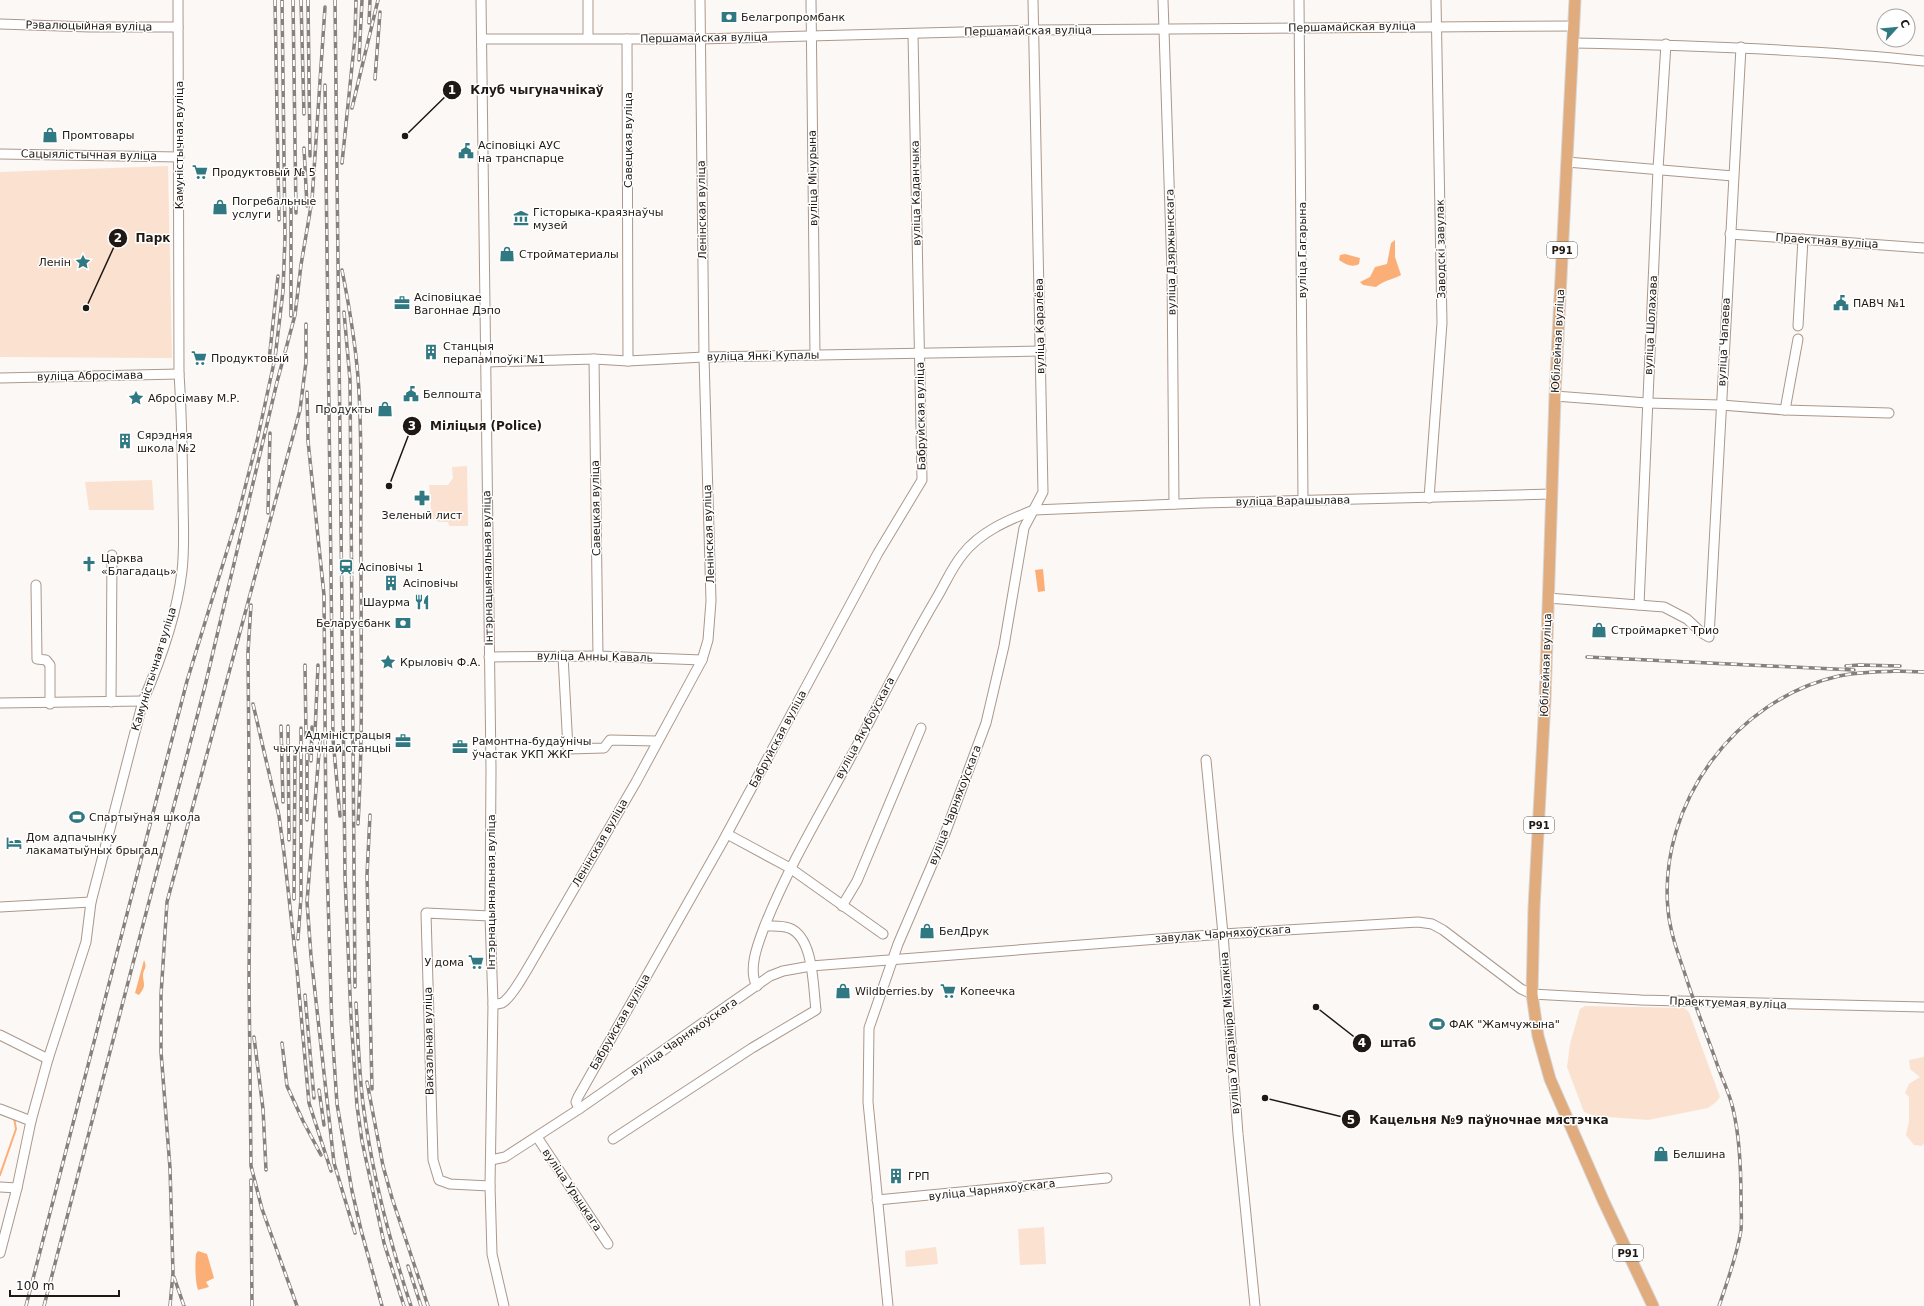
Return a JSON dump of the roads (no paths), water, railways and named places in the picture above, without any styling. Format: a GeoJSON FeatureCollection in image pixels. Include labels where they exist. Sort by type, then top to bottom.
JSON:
{"type":"FeatureCollection","features":[{"type":"Feature","properties":{"kind":"main road","name":"Юбілейная вуліца"},"geometry":{"type":"LineString","coordinates":[[1575,0],[1555,396],[1532,994],[1538,1036],[1550,1079],[1602,1200],[1653,1306]]}},
{"type":"Feature","properties":{"kind":"street","name":"Камуністычная вуліца"},"geometry":{"type":"LineString","coordinates":[[0,1253],[17,1188],[31,1121],[48,1060],[86,942],[91,902],[143,701],[154,674],[170,623],[182,572],[184,539],[183,428],[179,374],[178,0]]}},
{"type":"Feature","properties":{"kind":"street","name":"Інтэрнацыянальная вуліца"},"geometry":{"type":"LineString","coordinates":[[481,0],[489,657],[490,916],[493,1004],[490,1186],[492,1254],[504,1306]]}},
{"type":"Feature","properties":{"kind":"street"},"geometry":{"type":"LineString","coordinates":[[588,0],[588,38]]}},
{"type":"Feature","properties":{"kind":"street","name":"Ленінская вуліца"},"geometry":{"type":"LineString","coordinates":[[493,1004],[505,1001],[518,984],[636,782],[656,741],[702,660],[708,640],[711,601],[704,357],[700,0]]}},
{"type":"Feature","properties":{"kind":"street","name":"вуліца Мічурына"},"geometry":{"type":"LineString","coordinates":[[811,0],[814,192],[814,355]]}},
{"type":"Feature","properties":{"kind":"street","name":"вуліца Каралёва"},"geometry":{"type":"LineString","coordinates":[[1004,646],[1024,528],[1043,492],[1033,0]]}},
{"type":"Feature","properties":{"kind":"street","name":"вуліца Дзяржынскага"},"geometry":{"type":"LineString","coordinates":[[1163,0],[1172,271],[1174,504]]}},
{"type":"Feature","properties":{"kind":"street","name":"вуліца Гагарына"},"geometry":{"type":"LineString","coordinates":[[1299,0],[1303,500]]}},
{"type":"Feature","properties":{"kind":"street","name":"Заводскі завулак"},"geometry":{"type":"LineString","coordinates":[[1429,498],[1442,323],[1436,0]]}},
{"type":"Feature","properties":{"kind":"street","name":"Рэвалюцыйная вуліца"},"geometry":{"type":"LineString","coordinates":[[0,24],[90,27],[178,27]]}},
{"type":"Feature","properties":{"kind":"street","name":"Першамайская вуліца"},"geometry":{"type":"LineString","coordinates":[[482,39],[700,39],[1034,30],[1574,26]]}},
{"type":"Feature","properties":{"kind":"street","name":"вуліца Каданчыка"},"geometry":{"type":"LineString","coordinates":[[913,34],[919,353]]}},
{"type":"Feature","properties":{"kind":"street","name":"Савецкая вуліца"},"geometry":{"type":"LineString","coordinates":[[627,39],[628,361]]}},
{"type":"Feature","properties":{"kind":"street"},"geometry":{"type":"LineString","coordinates":[[1573,43],[1666,44],[1741,47],[1843,53],[1924,61]]}},
{"type":"Feature","properties":{"kind":"street","name":"вуліца Шолахава"},"geometry":{"type":"LineString","coordinates":[[1639,605],[1658,169],[1666,44]]}},
{"type":"Feature","properties":{"kind":"street","name":"вуліца Чапаева"},"geometry":{"type":"LineString","coordinates":[[1639,605],[1664,607],[1687,619],[1702,633],[1709,637],[1741,47]]}},
{"type":"Feature","properties":{"kind":"street","name":"Сацыялістычная вуліца"},"geometry":{"type":"LineString","coordinates":[[0,154],[179,157]]}},
{"type":"Feature","properties":{"kind":"street"},"geometry":{"type":"LineString","coordinates":[[1567,162],[1733,176]]}},
{"type":"Feature","properties":{"kind":"street","name":"Праектная вуліца"},"geometry":{"type":"LineString","coordinates":[[1730,234],[1924,248]]}},
{"type":"Feature","properties":{"kind":"street"},"geometry":{"type":"LineString","coordinates":[[1798,326],[1803,240]]}},
{"type":"Feature","properties":{"kind":"street"},"geometry":{"type":"LineString","coordinates":[[1786,410],[1798,339]]}},
{"type":"Feature","properties":{"kind":"street","name":"вуліца Янкі Купалы"},"geometry":{"type":"LineString","coordinates":[[486,362],[594,359],[628,361],[704,357],[1040,351]]}},
{"type":"Feature","properties":{"kind":"street","name":"Бабруйская вуліца"},"geometry":{"type":"LineString","coordinates":[[579,1109],[576,1102],[578,1096],[727,834],[878,553],[922,480],[919,353]]}},
{"type":"Feature","properties":{"kind":"street","name":"Савецкая вуліца"},"geometry":{"type":"LineString","coordinates":[[594,359],[598,656]]}},
{"type":"Feature","properties":{"kind":"street","name":"вуліца Абросімава"},"geometry":{"type":"LineString","coordinates":[[0,378],[179,374]]}},
{"type":"Feature","properties":{"kind":"street"},"geometry":{"type":"LineString","coordinates":[[1555,396],[1647,403],[1721,405],[1786,410],[1889,413]]}},
{"type":"Feature","properties":{"kind":"street","name":"вуліца Варашылава"},"geometry":{"type":"LineString","coordinates":[[1034,510],[1303,500],[1552,494]]}},
{"type":"Feature","properties":{"kind":"street","name":"вуліца Якубоўскага"},"geometry":{"type":"LineString","coordinates":[[757,986],[754,981],[754,964],[765,926],[790,868],[862,736],[910,643],[963,554],[986,533],[1012,518],[1034,510]]}},
{"type":"Feature","properties":{"kind":"street"},"geometry":{"type":"LineString","coordinates":[[110,702],[112,555]]}},
{"type":"Feature","properties":{"kind":"street"},"geometry":{"type":"LineString","coordinates":[[36,585],[37,659],[46,660],[50,664],[50,704]]}},
{"type":"Feature","properties":{"kind":"street"},"geometry":{"type":"LineString","coordinates":[[1548,598],[1639,605]]}},
{"type":"Feature","properties":{"kind":"street","name":"вуліца Чарняхоўскага"},"geometry":{"type":"LineString","coordinates":[[888,1306],[868,1102],[869,1028],[892,959],[943,839],[986,723],[1004,646]]}},
{"type":"Feature","properties":{"kind":"street"},"geometry":{"type":"LineString","coordinates":[[564,656],[568,749],[604,748],[610,740],[656,741]]}},
{"type":"Feature","properties":{"kind":"street","name":"вуліца Анны Каваль"},"geometry":{"type":"LineString","coordinates":[[489,657],[598,656],[702,660]]}},
{"type":"Feature","properties":{"kind":"street"},"geometry":{"type":"LineString","coordinates":[[0,703],[50,704],[143,701]]}},
{"type":"Feature","properties":{"kind":"street"},"geometry":{"type":"LineString","coordinates":[[842,906],[857,881],[921,728]]}},
{"type":"Feature","properties":{"kind":"street","name":"вуліца Ўладзіміра Міхалкіна"},"geometry":{"type":"LineString","coordinates":[[1206,760],[1223,934],[1238,1134],[1255,1306]]}},
{"type":"Feature","properties":{"kind":"street"},"geometry":{"type":"LineString","coordinates":[[727,834],[790,868],[883,934]]}},
{"type":"Feature","properties":{"kind":"street"},"geometry":{"type":"LineString","coordinates":[[0,907],[91,902]]}},
{"type":"Feature","properties":{"kind":"street","name":"Вакзальная вуліца"},"geometry":{"type":"LineString","coordinates":[[490,916],[426,913],[433,1160],[439,1180],[450,1184],[490,1186]]}},
{"type":"Feature","properties":{"kind":"street","name":"завулак Чарняхоўскага"},"geometry":{"type":"LineString","coordinates":[[892,959],[1223,934],[1418,922],[1432,924],[1443,930],[1521,989],[1532,994]]}},
{"type":"Feature","properties":{"kind":"street"},"geometry":{"type":"LineString","coordinates":[[613,1139],[752,1048],[816,1010],[811,966],[804,940],[798,933],[788,927],[765,926]]}},
{"type":"Feature","properties":{"kind":"street","name":"вуліца Чарняхоўскага"},"geometry":{"type":"LineString","coordinates":[[491,1160],[506,1156],[537,1137],[777,973],[811,966],[892,959]]}},
{"type":"Feature","properties":{"kind":"street","name":"Праектуемая вуліца"},"geometry":{"type":"LineString","coordinates":[[1532,994],[1641,1000],[1924,1007]]}},
{"type":"Feature","properties":{"kind":"street"},"geometry":{"type":"LineString","coordinates":[[0,1035],[48,1060]]}},
{"type":"Feature","properties":{"kind":"street"},"geometry":{"type":"LineString","coordinates":[[0,1108],[31,1121]]}},
{"type":"Feature","properties":{"kind":"street","name":"вуліца Урыцкага"},"geometry":{"type":"LineString","coordinates":[[537,1137],[608,1244]]}},
{"type":"Feature","properties":{"kind":"street","name":"вуліца Чарняхоўскага"},"geometry":{"type":"LineString","coordinates":[[877,1200],[1107,1178]]}},
{"type":"Feature","properties":{"kind":"street"},"geometry":{"type":"LineString","coordinates":[[0,1186],[17,1188]]}},
{"type":"Feature","properties":{"kind":"waterway"},"geometry":{"type":"LineString","coordinates":[[0,1175],[16,1129],[14,1118]]}},
{"type":"Feature","properties":{"kind":"railway"},"geometry":{"type":"LineString","coordinates":[[275,0],[279,220]]}},
{"type":"Feature","properties":{"kind":"railway"},"geometry":{"type":"LineString","coordinates":[[26,1306],[187,681],[238,515],[257,441],[275,358],[283,291],[285,237],[282,0]]}},
{"type":"Feature","properties":{"kind":"railway"},"geometry":{"type":"LineString","coordinates":[[293,0],[296,213]]}},
{"type":"Feature","properties":{"kind":"railway"},"geometry":{"type":"LineString","coordinates":[[301,0],[304,114]]}},
{"type":"Feature","properties":{"kind":"railway"},"geometry":{"type":"LineString","coordinates":[[308,0],[310,156]]}},
{"type":"Feature","properties":{"kind":"railway"},"geometry":{"type":"LineString","coordinates":[[335,0],[345,876],[351,1018],[357,1106],[362,1141],[384,1243],[404,1306]]}},
{"type":"Feature","properties":{"kind":"railway"},"geometry":{"type":"LineString","coordinates":[[342,163],[355,37],[356,0]]}},
{"type":"Feature","properties":{"kind":"railway"},"geometry":{"type":"LineString","coordinates":[[359,60],[362,0]]}},
{"type":"Feature","properties":{"kind":"railway"},"geometry":{"type":"LineString","coordinates":[[369,23],[370,0]]}},
{"type":"Feature","properties":{"kind":"railway"},"geometry":{"type":"LineString","coordinates":[[352,108],[378,0]]}},
{"type":"Feature","properties":{"kind":"railway"},"geometry":{"type":"LineString","coordinates":[[44,1306],[205,686],[277,382],[295,315],[301,265],[312,200],[325,7]]}},
{"type":"Feature","properties":{"kind":"railway"},"geometry":{"type":"LineString","coordinates":[[375,79],[380,12]]}},
{"type":"Feature","properties":{"kind":"railway"},"geometry":{"type":"LineString","coordinates":[[325,85],[333,739],[340,816]]}},
{"type":"Feature","properties":{"kind":"railway"},"geometry":{"type":"LineString","coordinates":[[304,148],[307,206]]}},
{"type":"Feature","properties":{"kind":"railway"},"geometry":{"type":"LineString","coordinates":[[291,206],[291,316]]}},
{"type":"Feature","properties":{"kind":"railway"},"geometry":{"type":"LineString","coordinates":[[342,270],[355,350],[360,401],[361,760],[358,824]]}},
{"type":"Feature","properties":{"kind":"railway"},"geometry":{"type":"LineString","coordinates":[[269,361],[278,276]]}},
{"type":"Feature","properties":{"kind":"railway"},"geometry":{"type":"LineString","coordinates":[[344,312],[350,380],[355,987]]}},
{"type":"Feature","properties":{"kind":"railway"},"geometry":{"type":"LineString","coordinates":[[170,1306],[173,1273],[170,1168],[161,1052],[161,995],[167,902],[300,410],[306,362],[306,324]]}},
{"type":"Feature","properties":{"kind":"railway"},"geometry":{"type":"LineString","coordinates":[[307,392],[308,441],[324,595],[326,832],[332,1029],[337,1104],[352,1191],[382,1306]]}},
{"type":"Feature","properties":{"kind":"railway"},"geometry":{"type":"LineString","coordinates":[[268,513],[270,433]]}},
{"type":"Feature","properties":{"kind":"railway"},"geometry":{"type":"LineString","coordinates":[[251,605],[248,652],[251,1166],[262,1209],[297,1306]]}},
{"type":"Feature","properties":{"kind":"railway"},"geometry":{"type":"LineString","coordinates":[[1587,657],[1854,670]]}},
{"type":"Feature","properties":{"kind":"railway"},"geometry":{"type":"LineString","coordinates":[[305,665],[306,736]]}},
{"type":"Feature","properties":{"kind":"railway"},"geometry":{"type":"LineString","coordinates":[[315,733],[318,665]]}},
{"type":"Feature","properties":{"kind":"railway"},"geometry":{"type":"LineString","coordinates":[[1846,666],[1900,666]]}},
{"type":"Feature","properties":{"kind":"railway"},"geometry":{"type":"LineString","coordinates":[[1894,671],[1924,672]]}},
{"type":"Feature","properties":{"kind":"railway"},"geometry":{"type":"LineString","coordinates":[[1719,1306],[1734,1259],[1741,1230],[1741,1176],[1739,1142],[1732,1103],[1692,995],[1670,926],[1668,910],[1668,870],[1676,832],[1690,795],[1711,762],[1737,732],[1767,707],[1801,688],[1839,676],[1898,671]]}},
{"type":"Feature","properties":{"kind":"railway"},"geometry":{"type":"LineString","coordinates":[[253,704],[279,816],[297,970],[309,1103],[331,1171]]}},
{"type":"Feature","properties":{"kind":"railway"},"geometry":{"type":"LineString","coordinates":[[281,726],[283,802]]}},
{"type":"Feature","properties":{"kind":"railway"},"geometry":{"type":"LineString","coordinates":[[288,726],[289,840]]}},
{"type":"Feature","properties":{"kind":"railway"},"geometry":{"type":"LineString","coordinates":[[311,761],[312,727]]}},
{"type":"Feature","properties":{"kind":"railway"},"geometry":{"type":"LineString","coordinates":[[298,939],[301,897],[301,728]]}},
{"type":"Feature","properties":{"kind":"railway"},"geometry":{"type":"LineString","coordinates":[[320,740],[307,902],[311,956],[334,1163],[355,1233]]}},
{"type":"Feature","properties":{"kind":"railway"},"geometry":{"type":"LineString","coordinates":[[294,899],[295,751]]}},
{"type":"Feature","properties":{"kind":"railway"},"geometry":{"type":"LineString","coordinates":[[307,754],[307,820]]}},
{"type":"Feature","properties":{"kind":"railway"},"geometry":{"type":"LineString","coordinates":[[370,815],[367,875],[372,1089]]}},
{"type":"Feature","properties":{"kind":"railway"},"geometry":{"type":"LineString","coordinates":[[305,995],[314,1098]]}},
{"type":"Feature","properties":{"kind":"railway"},"geometry":{"type":"LineString","coordinates":[[356,1003],[362,1092],[371,1155],[395,1256],[411,1306]]}},
{"type":"Feature","properties":{"kind":"railway"},"geometry":{"type":"LineString","coordinates":[[254,1037],[263,1109],[266,1170]]}},
{"type":"Feature","properties":{"kind":"railway"},"geometry":{"type":"LineString","coordinates":[[282,1043],[287,1086],[321,1155]]}},
{"type":"Feature","properties":{"kind":"railway"},"geometry":{"type":"LineString","coordinates":[[367,1082],[383,1166],[392,1198],[428,1306]]}},
{"type":"Feature","properties":{"kind":"railway"},"geometry":{"type":"LineString","coordinates":[[319,1090],[324,1125]]}},
{"type":"Feature","properties":{"kind":"railway"},"geometry":{"type":"LineString","coordinates":[[251,1180],[252,1306]]}},
{"type":"Feature","properties":{"kind":"railway"},"geometry":{"type":"LineString","coordinates":[[408,1266],[421,1306]]}},
{"type":"Feature","properties":{"kind":"railway"},"geometry":{"type":"LineString","coordinates":[[174,1277],[184,1306]]}},
{"type":"Feature","properties":{"kind":"place","name":"Белагропромбанк"},"geometry":{"type":"Point","coordinates":[729,17]}},
{"type":"Feature","properties":{"kind":"place","name":"Промтовары"},"geometry":{"type":"Point","coordinates":[50,135]}},
{"type":"Feature","properties":{"kind":"place","name":"Клуб чыгуначнікаў"},"geometry":{"type":"Point","coordinates":[405,136]}},
{"type":"Feature","properties":{"kind":"place","name":"Асіповіцкі АУС на транспарце"},"geometry":{"type":"Point","coordinates":[466,151]}},
{"type":"Feature","properties":{"kind":"place","name":"Продуктовый № 5"},"geometry":{"type":"Point","coordinates":[200,172]}},
{"type":"Feature","properties":{"kind":"place","name":"Погребальные услуги"},"geometry":{"type":"Point","coordinates":[220,207]}},
{"type":"Feature","properties":{"kind":"place","name":"Гісторыка-краязнаўчы музей"},"geometry":{"type":"Point","coordinates":[521,218]}},
{"type":"Feature","properties":{"kind":"place","name":"Стройматериалы"},"geometry":{"type":"Point","coordinates":[507,254]}},
{"type":"Feature","properties":{"kind":"place","name":"Ленін"},"geometry":{"type":"Point","coordinates":[83,262]}},
{"type":"Feature","properties":{"kind":"place","name":"Асіповіцкае Вагоннае Дэпо"},"geometry":{"type":"Point","coordinates":[402,303]}},
{"type":"Feature","properties":{"kind":"place","name":"ПАВЧ №1"},"geometry":{"type":"Point","coordinates":[1841,303]}},
{"type":"Feature","properties":{"kind":"place","name":"Парк"},"geometry":{"type":"Point","coordinates":[86,308]}},
{"type":"Feature","properties":{"kind":"place","name":"Станцыя перапампоўкі №1"},"geometry":{"type":"Point","coordinates":[431,352]}},
{"type":"Feature","properties":{"kind":"place","name":"Продуктовый"},"geometry":{"type":"Point","coordinates":[199,358]}},
{"type":"Feature","properties":{"kind":"place","name":"Белпошта"},"geometry":{"type":"Point","coordinates":[411,394]}},
{"type":"Feature","properties":{"kind":"place","name":"Абросімаву М.Р."},"geometry":{"type":"Point","coordinates":[136,398]}},
{"type":"Feature","properties":{"kind":"place","name":"Продукты"},"geometry":{"type":"Point","coordinates":[385,409]}},
{"type":"Feature","properties":{"kind":"place","name":"Сярэдняя школа №2"},"geometry":{"type":"Point","coordinates":[125,441]}},
{"type":"Feature","properties":{"kind":"place","name":"Міліцыя (Police)"},"geometry":{"type":"Point","coordinates":[389,486]}},
{"type":"Feature","properties":{"kind":"place","name":"Зеленый лист"},"geometry":{"type":"Point","coordinates":[422,498]}},
{"type":"Feature","properties":{"kind":"place","name":"Царква «Благадаць»"},"geometry":{"type":"Point","coordinates":[89,564]}},
{"type":"Feature","properties":{"kind":"place","name":"Асіповічы 1"},"geometry":{"type":"Point","coordinates":[346,567]}},
{"type":"Feature","properties":{"kind":"place","name":"Асіповічы"},"geometry":{"type":"Point","coordinates":[391,583]}},
{"type":"Feature","properties":{"kind":"place","name":"Шаурма"},"geometry":{"type":"Point","coordinates":[422,602]}},
{"type":"Feature","properties":{"kind":"place","name":"Беларусбанк"},"geometry":{"type":"Point","coordinates":[403,623]}},
{"type":"Feature","properties":{"kind":"place","name":"Строймаркет Трио"},"geometry":{"type":"Point","coordinates":[1599,630]}},
{"type":"Feature","properties":{"kind":"place","name":"Крыловіч Ф.А."},"geometry":{"type":"Point","coordinates":[388,662]}},
{"type":"Feature","properties":{"kind":"place","name":"Адміністрацыя чыгуначнай станцыі"},"geometry":{"type":"Point","coordinates":[403,741]}},
{"type":"Feature","properties":{"kind":"place","name":"Рамонтна-будаўнічы ўчастак УКП ЖКГ"},"geometry":{"type":"Point","coordinates":[460,747]}},
{"type":"Feature","properties":{"kind":"place","name":"Спартыўная школа"},"geometry":{"type":"Point","coordinates":[77,817]}},
{"type":"Feature","properties":{"kind":"place","name":"Дом адпачынку лакаматыўных брыгад"},"geometry":{"type":"Point","coordinates":[14,843]}},
{"type":"Feature","properties":{"kind":"place","name":"БелДрук"},"geometry":{"type":"Point","coordinates":[927,931]}},
{"type":"Feature","properties":{"kind":"place","name":"У дома"},"geometry":{"type":"Point","coordinates":[476,962]}},
{"type":"Feature","properties":{"kind":"place","name":"Wildberries.by"},"geometry":{"type":"Point","coordinates":[843,991]}},
{"type":"Feature","properties":{"kind":"place","name":"Копеечка"},"geometry":{"type":"Point","coordinates":[948,991]}},
{"type":"Feature","properties":{"kind":"place","name":"штаб"},"geometry":{"type":"Point","coordinates":[1316,1007]}},
{"type":"Feature","properties":{"kind":"place","name":"ФАК \"Жамчужына\""},"geometry":{"type":"Point","coordinates":[1437,1024]}},
{"type":"Feature","properties":{"kind":"place","name":"Кацельня №9 паўночнае мястэчка"},"geometry":{"type":"Point","coordinates":[1265,1098]}},
{"type":"Feature","properties":{"kind":"place","name":"Белшина"},"geometry":{"type":"Point","coordinates":[1661,1154]}},
{"type":"Feature","properties":{"kind":"place","name":"ГРП"},"geometry":{"type":"Point","coordinates":[896,1176]}}]}
